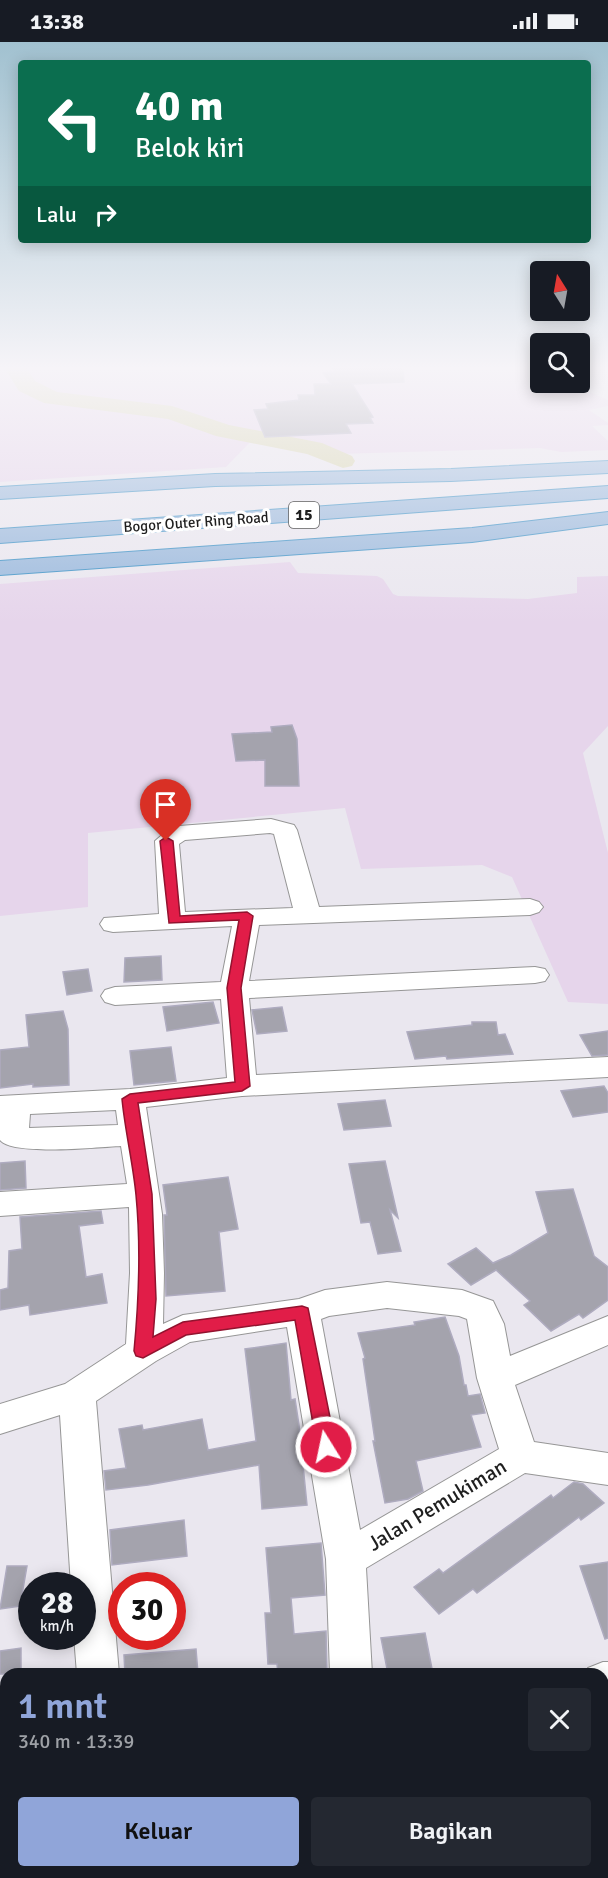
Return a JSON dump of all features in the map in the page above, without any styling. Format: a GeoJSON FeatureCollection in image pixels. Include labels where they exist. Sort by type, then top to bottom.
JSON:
{"type":"FeatureCollection","features":[{"type":"Feature","properties":{"kind":"highway"},"geometry":{"type":"LineString","coordinates":[[0,493],[215,480],[451,475],[608,467]]}},
{"type":"Feature","properties":{"kind":"highway","name":"Bogor Outer Ring Road"},"geometry":{"type":"LineString","coordinates":[[0,521],[608,477]]}},
{"type":"Feature","properties":{"kind":"highway","name":"Bogor Outer Ring Road"},"geometry":{"type":"LineString","coordinates":[[0,536],[608,492]]}},
{"type":"Feature","properties":{"kind":"highway"},"geometry":{"type":"LineString","coordinates":[[0,568],[472,535],[608,518]]}},
{"type":"Feature","properties":{"kind":"street"},"geometry":{"type":"LineString","coordinates":[[173,921],[166,841],[169,837],[178,833],[271,826],[285,830],[308,916]]}},
{"type":"Feature","properties":{"kind":"street"},"geometry":{"type":"LineString","coordinates":[[113,924],[247,916],[308,916],[530,907]]}},
{"type":"Feature","properties":{"kind":"street"},"geometry":{"type":"LineString","coordinates":[[242,1086],[234,988],[247,916]]}},
{"type":"Feature","properties":{"kind":"street"},"geometry":{"type":"LineString","coordinates":[[115,996],[234,988],[535,975]]}},
{"type":"Feature","properties":{"kind":"street"},"geometry":{"type":"LineString","coordinates":[[133,1136],[19,1139],[13,1136],[8,1106],[130,1099],[242,1086],[608,1067]]}},
{"type":"Feature","properties":{"kind":"street"},"geometry":{"type":"LineString","coordinates":[[130,1099],[133,1136],[144,1194],[148,1299],[143,1351]]}},
{"type":"Feature","properties":{"kind":"street"},"geometry":{"type":"LineString","coordinates":[[0,1204],[144,1194]]}},
{"type":"Feature","properties":{"kind":"street","name":"Jalan Pemukiman"},"geometry":{"type":"LineString","coordinates":[[346,1559],[520,1456],[495,1378],[487,1324],[481,1310],[462,1303],[379,1296],[325,1303],[302,1312],[346,1559],[350,1668]]}},
{"type":"Feature","properties":{"kind":"street"},"geometry":{"type":"LineString","coordinates":[[0,1419],[77,1395],[143,1351],[183,1329],[302,1312]]}},
{"type":"Feature","properties":{"kind":"street"},"geometry":{"type":"LineString","coordinates":[[495,1378],[608,1330]]}},
{"type":"Feature","properties":{"kind":"street"},"geometry":{"type":"LineString","coordinates":[[77,1395],[98,1668]]}},
{"type":"Feature","properties":{"kind":"street"},"geometry":{"type":"LineString","coordinates":[[520,1456],[608,1469]]}},
{"type":"Feature","properties":{"kind":"shaded area"},"geometry":{"type":"Polygon","coordinates":[[[0,453],[240,453],[226,467],[0,482],[0,453]]]}},
{"type":"Feature","properties":{"kind":"shaded area"},"geometry":{"type":"Polygon","coordinates":[[[333,453],[382,453],[337,454],[333,453]]]}},
{"type":"Feature","properties":{"kind":"shaded area"},"geometry":{"type":"Polygon","coordinates":[[[290,562],[298,573],[377,576],[383,579],[393,594],[398,596],[528,599],[577,593],[577,577],[608,576],[608,726],[583,753],[608,853],[608,1004],[568,1002],[512,877],[482,865],[361,869],[345,808],[88,833],[88,907],[0,916],[0,584],[290,562]]]}},
{"type":"Feature","properties":{"kind":"building"},"geometry":{"type":"Polygon","coordinates":[[[292,725],[297,739],[299,786],[265,786],[265,760],[236,761],[232,734],[272,732],[271,727],[292,725]]]}},
{"type":"Feature","properties":{"kind":"building"},"geometry":{"type":"Polygon","coordinates":[[[161,956],[162,980],[124,982],[125,958],[161,956]]]}},
{"type":"Feature","properties":{"kind":"building"},"geometry":{"type":"Polygon","coordinates":[[[88,969],[92,991],[67,995],[63,972],[88,969]]]}},
{"type":"Feature","properties":{"kind":"building"},"geometry":{"type":"Polygon","coordinates":[[[213,1002],[219,1023],[167,1031],[163,1007],[213,1002]]]}},
{"type":"Feature","properties":{"kind":"building"},"geometry":{"type":"Polygon","coordinates":[[[282,1007],[287,1031],[257,1034],[252,1010],[282,1007]]]}},
{"type":"Feature","properties":{"kind":"building"},"geometry":{"type":"Polygon","coordinates":[[[63,1011],[68,1029],[69,1085],[33,1087],[33,1084],[0,1088],[0,1050],[29,1047],[26,1015],[63,1011]]]}},
{"type":"Feature","properties":{"kind":"building"},"geometry":{"type":"Polygon","coordinates":[[[472,1022],[496,1022],[498,1035],[505,1034],[513,1054],[415,1059],[407,1032],[472,1025],[472,1022]]]}},
{"type":"Feature","properties":{"kind":"building"},"geometry":{"type":"Polygon","coordinates":[[[608,1031],[608,1055],[592,1056],[580,1035],[608,1031]]]}},
{"type":"Feature","properties":{"kind":"building"},"geometry":{"type":"Polygon","coordinates":[[[171,1047],[176,1081],[134,1085],[130,1051],[171,1047]]]}},
{"type":"Feature","properties":{"kind":"building"},"geometry":{"type":"Polygon","coordinates":[[[604,1086],[608,1093],[608,1112],[573,1117],[561,1091],[604,1086]]]}},
{"type":"Feature","properties":{"kind":"building"},"geometry":{"type":"Polygon","coordinates":[[[385,1100],[391,1126],[344,1130],[338,1104],[385,1100]]]}},
{"type":"Feature","properties":{"kind":"building"},"geometry":{"type":"Polygon","coordinates":[[[25,1161],[26,1188],[0,1190],[0,1163],[25,1161]]]}},
{"type":"Feature","properties":{"kind":"building"},"geometry":{"type":"Polygon","coordinates":[[[385,1161],[398,1218],[390,1210],[401,1251],[378,1254],[370,1222],[361,1223],[349,1164],[385,1161]]]}},
{"type":"Feature","properties":{"kind":"building"},"geometry":{"type":"Polygon","coordinates":[[[228,1177],[238,1229],[219,1232],[225,1291],[166,1296],[164,1215],[167,1215],[163,1185],[228,1177]]]}},
{"type":"Feature","properties":{"kind":"building"},"geometry":{"type":"Polygon","coordinates":[[[573,1189],[594,1256],[608,1267],[608,1300],[583,1318],[579,1314],[551,1331],[524,1305],[530,1301],[496,1270],[471,1285],[448,1264],[476,1248],[493,1263],[548,1233],[536,1192],[573,1189]]]}},
{"type":"Feature","properties":{"kind":"building"},"geometry":{"type":"Polygon","coordinates":[[[101,1211],[103,1223],[79,1226],[86,1277],[102,1274],[107,1303],[30,1315],[29,1305],[0,1310],[0,1290],[8,1288],[9,1251],[22,1249],[20,1217],[101,1211]]]}},
{"type":"Feature","properties":{"kind":"building"},"geometry":{"type":"Polygon","coordinates":[[[445,1317],[459,1356],[468,1396],[480,1394],[485,1413],[471,1415],[481,1447],[416,1461],[423,1491],[408,1499],[385,1503],[373,1441],[375,1441],[363,1359],[365,1358],[358,1333],[415,1325],[414,1322],[445,1317]]]}},
{"type":"Feature","properties":{"kind":"building"},"geometry":{"type":"Polygon","coordinates":[[[286,1343],[291,1400],[295,1399],[299,1425],[307,1505],[262,1509],[259,1465],[148,1485],[106,1490],[104,1471],[126,1468],[119,1429],[142,1425],[143,1430],[202,1419],[208,1450],[256,1441],[245,1349],[286,1343]]]}},
{"type":"Feature","properties":{"kind":"building"},"geometry":{"type":"Polygon","coordinates":[[[574,1482],[583,1484],[604,1503],[581,1520],[579,1517],[477,1593],[473,1589],[439,1614],[414,1587],[439,1569],[443,1573],[551,1495],[553,1498],[574,1482]]]}},
{"type":"Feature","properties":{"kind":"building"},"geometry":{"type":"Polygon","coordinates":[[[184,1520],[187,1556],[112,1565],[110,1530],[184,1520]]]}},
{"type":"Feature","properties":{"kind":"building"},"geometry":{"type":"Polygon","coordinates":[[[321,1543],[325,1595],[291,1598],[294,1634],[326,1631],[327,1668],[277,1668],[277,1664],[268,1664],[265,1613],[271,1613],[266,1548],[321,1543]]]}},
{"type":"Feature","properties":{"kind":"building"},"geometry":{"type":"Polygon","coordinates":[[[608,1562],[608,1638],[605,1639],[580,1566],[608,1562]]]}},
{"type":"Feature","properties":{"kind":"building"},"geometry":{"type":"Polygon","coordinates":[[[7,1566],[27,1566],[26,1572],[18,1572],[18,1606],[0,1609],[7,1566]]]}},
{"type":"Feature","properties":{"kind":"building"},"geometry":{"type":"Polygon","coordinates":[[[425,1633],[432,1668],[387,1668],[381,1638],[425,1633]]]}},
{"type":"Feature","properties":{"kind":"building"},"geometry":{"type":"Polygon","coordinates":[[[196,1649],[198,1668],[125,1668],[124,1655],[196,1649]]]}},
{"type":"Feature","properties":{"kind":"building"},"geometry":{"type":"Polygon","coordinates":[[[21,1650],[21,1668],[0,1668],[0,1651],[21,1650]]]}},
{"type":"Feature","properties":{"kind":"waterway"},"geometry":{"type":"LineString","coordinates":[[324,453],[343,461]]}},
{"type":"Feature","properties":{"kind":"route"},"geometry":{"type":"LineString","coordinates":[[166,841],[173,921],[247,916],[234,988],[242,1086],[130,1099],[133,1136],[144,1194],[148,1299],[143,1351],[183,1329],[302,1312],[326,1447]]}}]}
